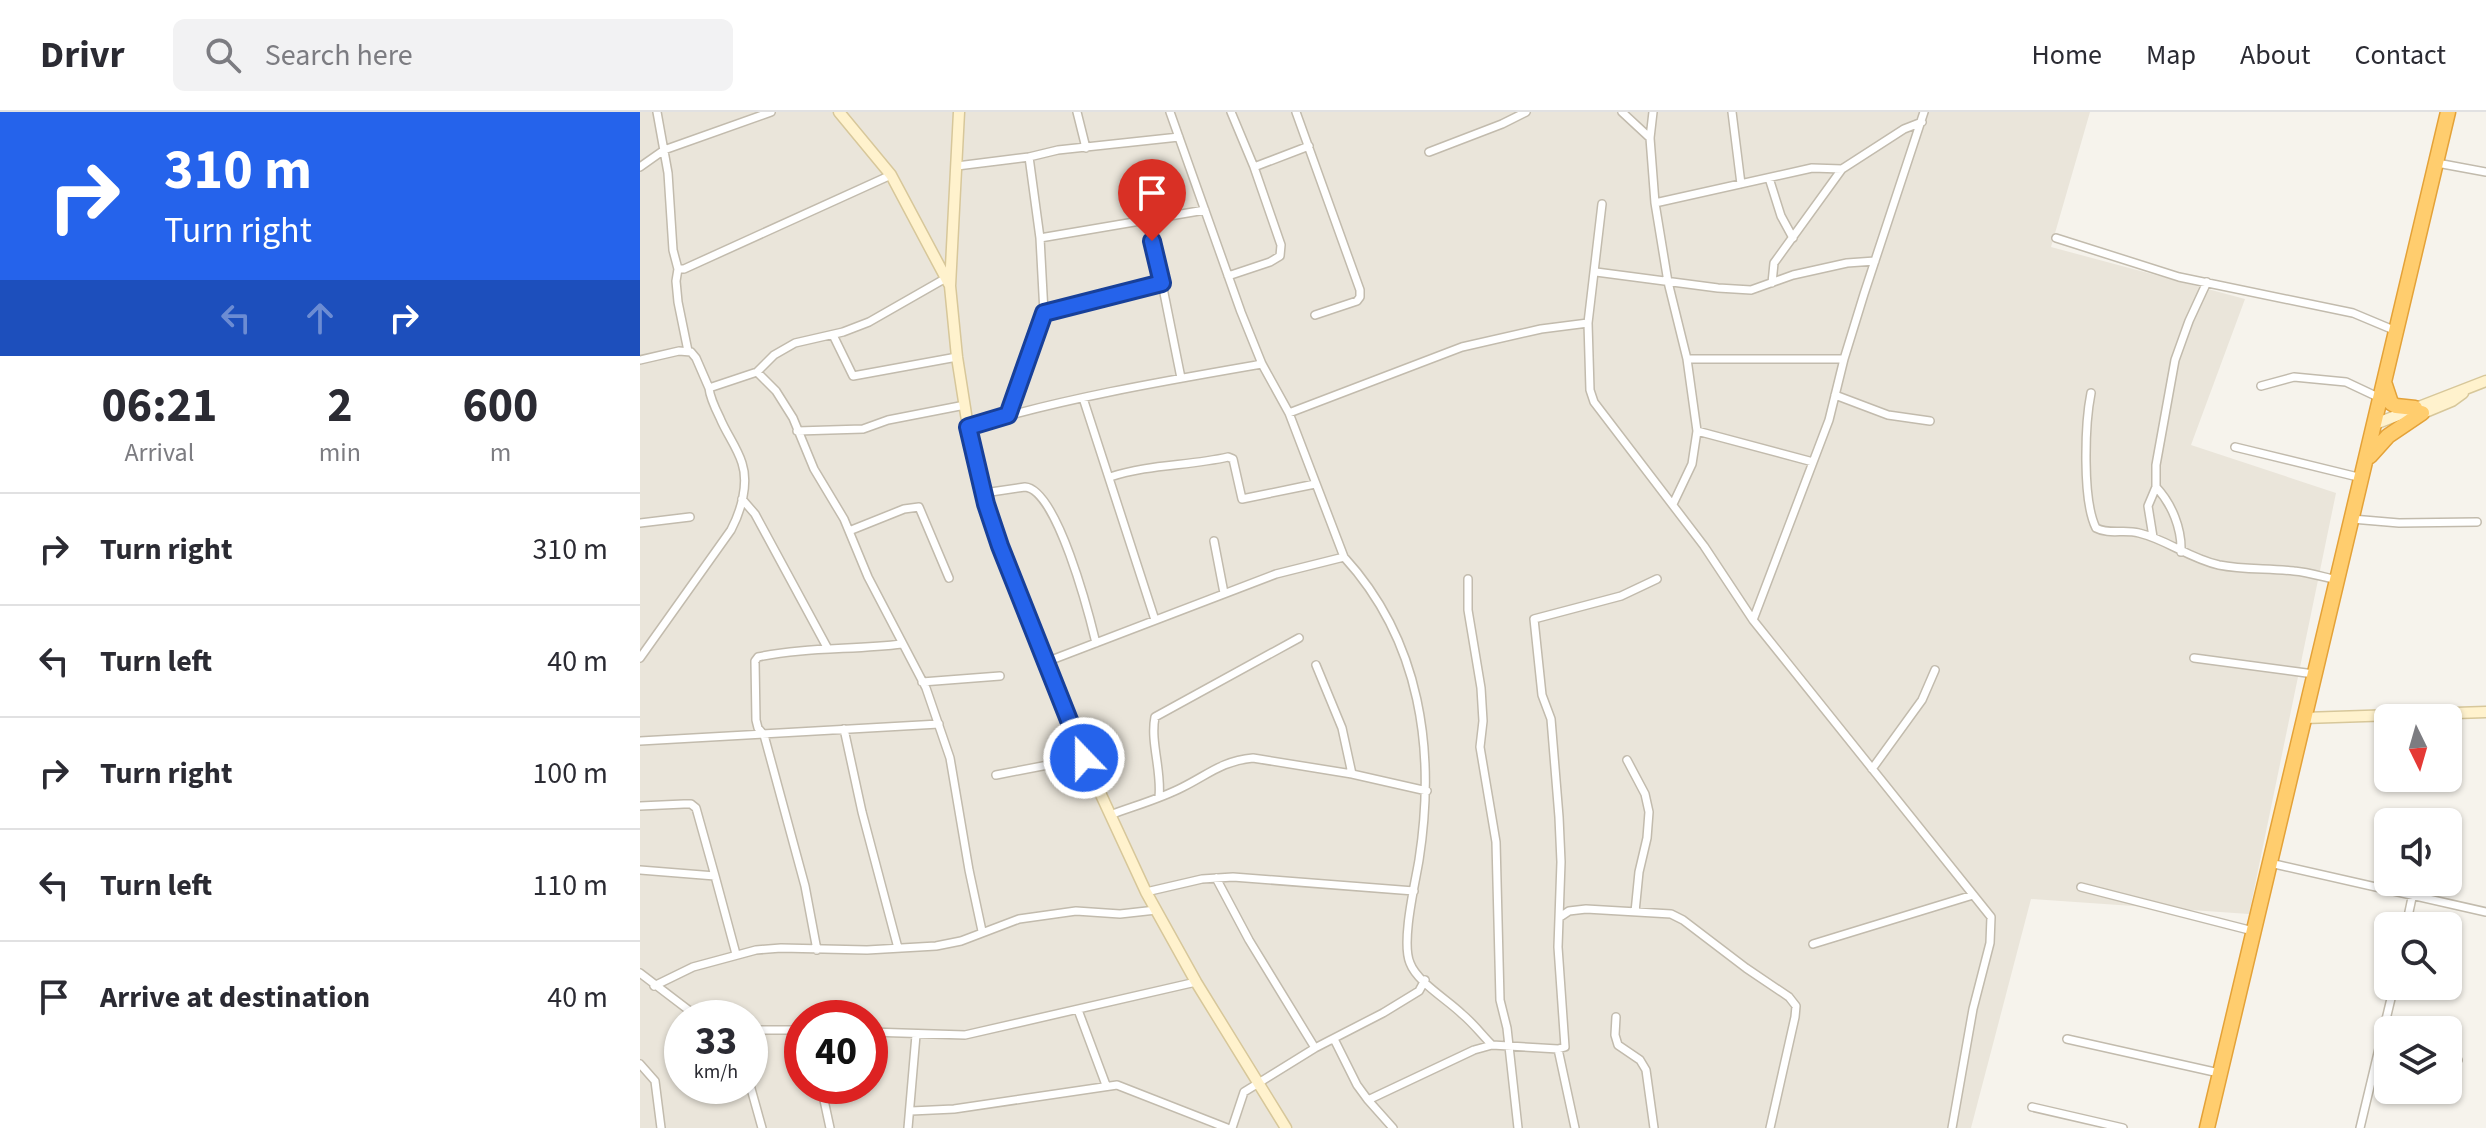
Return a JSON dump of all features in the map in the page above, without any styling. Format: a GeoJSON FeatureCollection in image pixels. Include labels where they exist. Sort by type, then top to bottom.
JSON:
{"type":"FeatureCollection","features":[{"type":"Feature","properties":{"kind":"highway"},"geometry":{"type":"LineString","coordinates":[[2207,1128],[2448,112]]}},
{"type":"Feature","properties":{"kind":"highway"},"geometry":{"type":"LineString","coordinates":[[2384,377],[2391,403],[2418,411]]}},
{"type":"Feature","properties":{"kind":"highway"},"geometry":{"type":"LineString","coordinates":[[2364,470],[2378,445],[2418,411]]}},
{"type":"Feature","properties":{"kind":"street"},"geometry":{"type":"LineString","coordinates":[[640,658],[731,530],[742,498],[744,470],[696,358],[688,351],[676,281],[678,269],[673,250],[668,173],[657,112]]}},
{"type":"Feature","properties":{"kind":"street"},"geometry":{"type":"LineString","coordinates":[[640,167],[664,150],[771,112]]}},
{"type":"Feature","properties":{"kind":"street"},"geometry":{"type":"LineString","coordinates":[[839,112],[891,175],[948,282]]}},
{"type":"Feature","properties":{"kind":"street"},"geometry":{"type":"LineString","coordinates":[[959,112],[948,282],[968,427],[984,493],[1012,577],[1084,758],[1146,892],[1196,982],[1286,1128]]}},
{"type":"Feature","properties":{"kind":"street"},"geometry":{"type":"LineString","coordinates":[[1077,112],[1086,148]]}},
{"type":"Feature","properties":{"kind":"street"},"geometry":{"type":"LineString","coordinates":[[1170,112],[1262,364],[1289,413],[1344,557],[1382,611],[1401,644],[1412,675],[1422,720],[1427,791],[1408,950],[1410,963],[1438,995],[1492,1045]]}},
{"type":"Feature","properties":{"kind":"street"},"geometry":{"type":"LineString","coordinates":[[1228,276],[1270,262],[1280,256],[1281,245],[1231,112]]}},
{"type":"Feature","properties":{"kind":"street"},"geometry":{"type":"LineString","coordinates":[[1296,112],[1360,297],[1357,301],[1315,315]]}},
{"type":"Feature","properties":{"kind":"street"},"geometry":{"type":"LineString","coordinates":[[1429,152],[1526,112]]}},
{"type":"Feature","properties":{"kind":"street"},"geometry":{"type":"LineString","coordinates":[[1622,112],[1650,138]]}},
{"type":"Feature","properties":{"kind":"street"},"geometry":{"type":"LineString","coordinates":[[1653,112],[1650,138],[1655,203],[1668,282],[1687,359],[1697,431],[1692,464],[1673,504]]}},
{"type":"Feature","properties":{"kind":"street"},"geometry":{"type":"LineString","coordinates":[[1732,112],[1741,184]]}},
{"type":"Feature","properties":{"kind":"street"},"geometry":{"type":"LineString","coordinates":[[1753,620],[1829,420],[1844,359],[1924,112]]}},
{"type":"Feature","properties":{"kind":"street"},"geometry":{"type":"LineString","coordinates":[[1772,283],[1774,263],[1842,169],[1904,129],[1922,122]]}},
{"type":"Feature","properties":{"kind":"street"},"geometry":{"type":"LineString","coordinates":[[957,166],[1058,150],[1179,137]]}},
{"type":"Feature","properties":{"kind":"street"},"geometry":{"type":"LineString","coordinates":[[1254,167],[1309,146]]}},
{"type":"Feature","properties":{"kind":"street"},"geometry":{"type":"LineString","coordinates":[[1008,415],[1044,313],[1040,238],[1029,157]]}},
{"type":"Feature","properties":{"kind":"street"},"geometry":{"type":"LineString","coordinates":[[2436,163],[2486,172]]}},
{"type":"Feature","properties":{"kind":"street"},"geometry":{"type":"LineString","coordinates":[[1655,203],[1812,168],[1842,169]]}},
{"type":"Feature","properties":{"kind":"street"},"geometry":{"type":"LineString","coordinates":[[678,269],[789,223],[891,175]]}},
{"type":"Feature","properties":{"kind":"street"},"geometry":{"type":"LineString","coordinates":[[1769,178],[1781,216],[1793,238]]}},
{"type":"Feature","properties":{"kind":"street"},"geometry":{"type":"LineString","coordinates":[[1602,204],[1588,323],[1590,390],[1594,402],[1713,558],[1753,620],[1991,917],[1992,928],[1973,1009],[1952,1128]]}},
{"type":"Feature","properties":{"kind":"street"},"geometry":{"type":"LineString","coordinates":[[1040,238],[1205,210]]}},
{"type":"Feature","properties":{"kind":"street"},"geometry":{"type":"LineString","coordinates":[[1148,220],[1181,378]]}},
{"type":"Feature","properties":{"kind":"street"},"geometry":{"type":"LineString","coordinates":[[2056,238],[2138,266],[2353,313],[2396,331]]}},
{"type":"Feature","properties":{"kind":"street"},"geometry":{"type":"LineString","coordinates":[[1596,272],[1751,290],[1793,275],[1847,263],[1875,261]]}},
{"type":"Feature","properties":{"kind":"street"},"geometry":{"type":"LineString","coordinates":[[709,388],[757,372],[774,355],[795,343],[833,335],[881,316],[948,282]]}},
{"type":"Feature","properties":{"kind":"street"},"geometry":{"type":"LineString","coordinates":[[2153,537],[2148,506],[2156,487],[2156,465],[2175,360],[2207,282]]}},
{"type":"Feature","properties":{"kind":"street"},"geometry":{"type":"LineString","coordinates":[[1044,313],[1162,283]]}},
{"type":"Feature","properties":{"kind":"street"},"geometry":{"type":"LineString","coordinates":[[1289,413],[1462,347],[1541,329],[1588,323]]}},
{"type":"Feature","properties":{"kind":"street"},"geometry":{"type":"LineString","coordinates":[[833,335],[853,376],[957,357]]}},
{"type":"Feature","properties":{"kind":"street"},"geometry":{"type":"LineString","coordinates":[[640,360],[688,351]]}},
{"type":"Feature","properties":{"kind":"street"},"geometry":{"type":"LineString","coordinates":[[1687,359],[1844,359]]}},
{"type":"Feature","properties":{"kind":"street"},"geometry":{"type":"LineString","coordinates":[[968,427],[1083,398],[1262,364]]}},
{"type":"Feature","properties":{"kind":"street"},"geometry":{"type":"LineString","coordinates":[[757,372],[776,391],[793,418],[814,469],[844,519],[868,577],[922,682],[939,724],[950,758],[982,931]]}},
{"type":"Feature","properties":{"kind":"street"},"geometry":{"type":"LineString","coordinates":[[2261,386],[2294,377],[2346,382],[2380,398]]}},
{"type":"Feature","properties":{"kind":"street"},"geometry":{"type":"LineString","coordinates":[[2373,429],[2486,381]]}},
{"type":"Feature","properties":{"kind":"street"},"geometry":{"type":"LineString","coordinates":[[2091,393],[2086,475],[2093,522],[2100,530],[2127,530],[2153,537],[2181,552],[2219,565],[2298,571],[2337,580]]}},
{"type":"Feature","properties":{"kind":"street"},"geometry":{"type":"LineString","coordinates":[[1835,395],[1888,415],[1930,421]]}},
{"type":"Feature","properties":{"kind":"street"},"geometry":{"type":"LineString","coordinates":[[1083,398],[1155,620]]}},
{"type":"Feature","properties":{"kind":"street"},"geometry":{"type":"LineString","coordinates":[[797,431],[863,429],[888,420],[965,405]]}},
{"type":"Feature","properties":{"kind":"street"},"geometry":{"type":"LineString","coordinates":[[1697,431],[1813,462]]}},
{"type":"Feature","properties":{"kind":"street"},"geometry":{"type":"LineString","coordinates":[[2235,447],[2364,470]]}},
{"type":"Feature","properties":{"kind":"street"},"geometry":{"type":"LineString","coordinates":[[1110,477],[1136,469],[1228,457],[1233,459],[1242,499],[1315,484]]}},
{"type":"Feature","properties":{"kind":"street"},"geometry":{"type":"LineString","coordinates":[[984,493],[1031,487],[1041,495],[1071,559],[1096,643]]}},
{"type":"Feature","properties":{"kind":"street"},"geometry":{"type":"LineString","coordinates":[[2156,487],[2164,495],[2176,521],[2181,552]]}},
{"type":"Feature","properties":{"kind":"street"},"geometry":{"type":"LineString","coordinates":[[742,498],[758,518],[828,649]]}},
{"type":"Feature","properties":{"kind":"street"},"geometry":{"type":"LineString","coordinates":[[849,531],[904,509],[919,507],[923,510],[949,578]]}},
{"type":"Feature","properties":{"kind":"street"},"geometry":{"type":"LineString","coordinates":[[640,523],[690,517]]}},
{"type":"Feature","properties":{"kind":"street"},"geometry":{"type":"LineString","coordinates":[[2352,519],[2399,523],[2477,522]]}},
{"type":"Feature","properties":{"kind":"street"},"geometry":{"type":"LineString","coordinates":[[1214,541],[1224,593]]}},
{"type":"Feature","properties":{"kind":"street"},"geometry":{"type":"LineString","coordinates":[[1046,662],[1276,574],[1344,557]]}},
{"type":"Feature","properties":{"kind":"street"},"geometry":{"type":"LineString","coordinates":[[1468,579],[1468,610],[1481,688],[1483,721],[1480,747],[1496,842],[1500,1000],[1507,1028],[1518,1128]]}},
{"type":"Feature","properties":{"kind":"street"},"geometry":{"type":"LineString","coordinates":[[1368,1100],[1474,1050],[1492,1045],[1558,1049],[1566,1045],[1558,947],[1561,862],[1551,719],[1542,695],[1534,619],[1621,596],[1657,579]]}},
{"type":"Feature","properties":{"kind":"street"},"geometry":{"type":"LineString","coordinates":[[1159,797],[1155,717],[1299,638]]}},
{"type":"Feature","properties":{"kind":"street"},"geometry":{"type":"LineString","coordinates":[[816,650],[822,641]]}},
{"type":"Feature","properties":{"kind":"street"},"geometry":{"type":"LineString","coordinates":[[817,950],[805,886],[764,735],[756,720],[756,659],[773,654],[902,644]]}},
{"type":"Feature","properties":{"kind":"street"},"geometry":{"type":"LineString","coordinates":[[2194,658],[2314,674]]}},
{"type":"Feature","properties":{"kind":"street"},"geometry":{"type":"LineString","coordinates":[[1316,665],[1342,728],[1352,774]]}},
{"type":"Feature","properties":{"kind":"street"},"geometry":{"type":"LineString","coordinates":[[1872,769],[1922,700],[1935,670]]}},
{"type":"Feature","properties":{"kind":"street"},"geometry":{"type":"LineString","coordinates":[[922,682],[1000,676]]}},
{"type":"Feature","properties":{"kind":"street"},"geometry":{"type":"LineString","coordinates":[[2304,718],[2486,712]]}},
{"type":"Feature","properties":{"kind":"street"},"geometry":{"type":"LineString","coordinates":[[640,741],[939,724]]}},
{"type":"Feature","properties":{"kind":"street"},"geometry":{"type":"LineString","coordinates":[[844,729],[898,948]]}},
{"type":"Feature","properties":{"kind":"street"},"geometry":{"type":"LineString","coordinates":[[996,775],[1084,758]]}},
{"type":"Feature","properties":{"kind":"street"},"geometry":{"type":"LineString","coordinates":[[1110,815],[1183,787],[1223,764],[1253,758],[1352,774],[1427,791]]}},
{"type":"Feature","properties":{"kind":"street"},"geometry":{"type":"LineString","coordinates":[[1627,760],[1645,794],[1649,812],[1635,912]]}},
{"type":"Feature","properties":{"kind":"street"},"geometry":{"type":"LineString","coordinates":[[640,806],[691,804],[696,808],[736,954]]}},
{"type":"Feature","properties":{"kind":"street"},"geometry":{"type":"LineString","coordinates":[[2270,863],[2374,885]]}},
{"type":"Feature","properties":{"kind":"street"},"geometry":{"type":"LineString","coordinates":[[640,870],[715,876]]}},
{"type":"Feature","properties":{"kind":"street"},"geometry":{"type":"LineString","coordinates":[[1146,892],[1216,878],[1253,878],[1414,891]]}},
{"type":"Feature","properties":{"kind":"street"},"geometry":{"type":"LineString","coordinates":[[1216,878],[1249,940],[1315,1048]]}},
{"type":"Feature","properties":{"kind":"street"},"geometry":{"type":"LineString","coordinates":[[2081,887],[2253,931]]}},
{"type":"Feature","properties":{"kind":"street"},"geometry":{"type":"LineString","coordinates":[[1813,944],[1973,895]]}},
{"type":"Feature","properties":{"kind":"street"},"geometry":{"type":"LineString","coordinates":[[2425,896],[2486,912]]}},
{"type":"Feature","properties":{"kind":"street"},"geometry":{"type":"LineString","coordinates":[[1560,917],[1569,911],[1586,909],[1671,914],[1794,1002],[1795,1017],[1770,1128]]}},
{"type":"Feature","properties":{"kind":"street"},"geometry":{"type":"LineString","coordinates":[[654,986],[693,967],[736,954],[781,948],[817,950],[951,944],[1019,919],[1063,912],[1120,914],[1156,910]]}},
{"type":"Feature","properties":{"kind":"street"},"geometry":{"type":"LineString","coordinates":[[640,973],[674,1000]]}},
{"type":"Feature","properties":{"kind":"street"},"geometry":{"type":"LineString","coordinates":[[911,1111],[954,1109],[1106,1085],[1134,1090],[1230,1128],[1244,1092],[1315,1048],[1419,991],[1425,980]]}},
{"type":"Feature","properties":{"kind":"street"},"geometry":{"type":"LineString","coordinates":[[888,1033],[965,1035],[1196,982]]}},
{"type":"Feature","properties":{"kind":"street"},"geometry":{"type":"LineString","coordinates":[[1419,991],[1438,995]]}},
{"type":"Feature","properties":{"kind":"street"},"geometry":{"type":"LineString","coordinates":[[1078,1010],[1106,1085]]}},
{"type":"Feature","properties":{"kind":"street"},"geometry":{"type":"LineString","coordinates":[[1616,1017],[1618,1045],[1640,1060],[1646,1070],[1654,1128]]}},
{"type":"Feature","properties":{"kind":"street"},"geometry":{"type":"LineString","coordinates":[[908,1128],[916,1035]]}},
{"type":"Feature","properties":{"kind":"street"},"geometry":{"type":"LineString","coordinates":[[1334,1039],[1357,1085],[1393,1128]]}},
{"type":"Feature","properties":{"kind":"street"},"geometry":{"type":"LineString","coordinates":[[2067,1039],[2219,1073]]}},
{"type":"Feature","properties":{"kind":"street"},"geometry":{"type":"LineString","coordinates":[[1558,1049],[1575,1128]]}},
{"type":"Feature","properties":{"kind":"street"},"geometry":{"type":"LineString","coordinates":[[640,1064],[655,1081],[661,1128]]}},
{"type":"Feature","properties":{"kind":"street"},"geometry":{"type":"LineString","coordinates":[[2360,1128],[2374,1079]]}},
{"type":"Feature","properties":{"kind":"street"},"geometry":{"type":"LineString","coordinates":[[755,1104],[762,1128]]}},
{"type":"Feature","properties":{"kind":"street"},"geometry":{"type":"LineString","coordinates":[[825,1104],[830,1128]]}},
{"type":"Feature","properties":{"kind":"street"},"geometry":{"type":"LineString","coordinates":[[2032,1107],[2123,1128]]}},
{"type":"Feature","properties":{"kind":"shaded area"},"geometry":{"type":"Polygon","coordinates":[[[640,112],[2090,112],[2051,247],[2245,299],[2191,445],[2336,493],[2249,914],[2031,899],[1971,1128],[640,1128],[640,112]]]}},
{"type":"Feature","properties":{"kind":"route"},"geometry":{"type":"LineString","coordinates":[[1084,758],[1000,546],[986,504],[968,427],[1008,415],[1044,313],[1162,283],[1152,241]]}}]}
